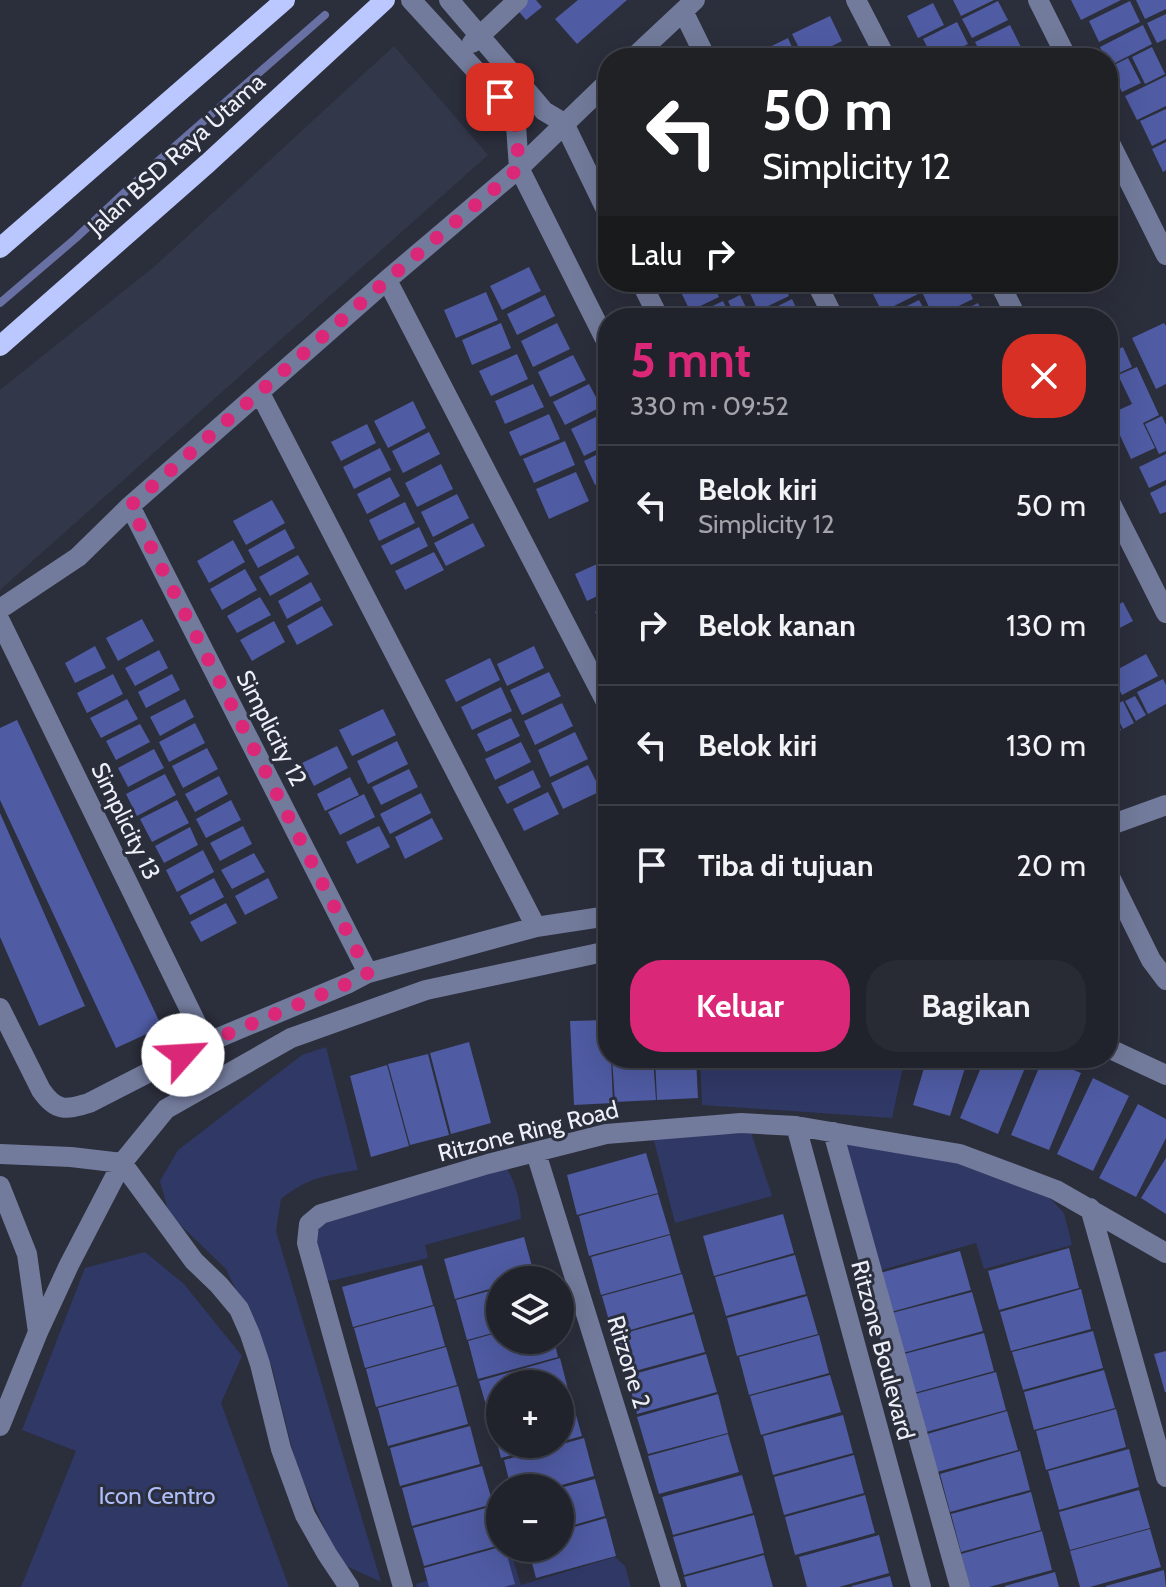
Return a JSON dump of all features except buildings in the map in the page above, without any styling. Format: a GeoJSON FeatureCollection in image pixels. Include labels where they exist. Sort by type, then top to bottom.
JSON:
{"type":"FeatureCollection","features":[{"type":"Feature","properties":{"kind":"main road","name":"Jalan BSD Raya Utama"},"geometry":{"type":"LineString","coordinates":[[0,248],[285,0]]}},
{"type":"Feature","properties":{"kind":"main road","name":"Jalan BSD Raya Utama"},"geometry":{"type":"LineString","coordinates":[[0,346],[208,163],[385,0]]}},
{"type":"Feature","properties":{"kind":"street"},"geometry":{"type":"LineString","coordinates":[[411,0],[500,97],[516,126],[519,168],[598,325]]}},
{"type":"Feature","properties":{"kind":"street"},"geometry":{"type":"LineString","coordinates":[[449,0],[544,111],[564,123],[598,193]]}},
{"type":"Feature","properties":{"kind":"street"},"geometry":{"type":"LineString","coordinates":[[460,54],[518,0]]}},
{"type":"Feature","properties":{"kind":"street"},"geometry":{"type":"LineString","coordinates":[[856,0],[881,48]]}},
{"type":"Feature","properties":{"kind":"street"},"geometry":{"type":"LineString","coordinates":[[1038,0],[1062,48]]}},
{"type":"Feature","properties":{"kind":"street"},"geometry":{"type":"LineString","coordinates":[[644,48],[689,6],[703,48]]}},
{"type":"Feature","properties":{"kind":"street"},"geometry":{"type":"LineString","coordinates":[[0,609],[78,557],[130,506],[519,168],[598,91]]}},
{"type":"Feature","properties":{"kind":"street"},"geometry":{"type":"LineString","coordinates":[[1118,159],[1166,255]]}},
{"type":"Feature","properties":{"kind":"street"},"geometry":{"type":"LineString","coordinates":[[387,280],[598,687]]}},
{"type":"Feature","properties":{"kind":"street"},"geometry":{"type":"LineString","coordinates":[[260,393],[536,927]]}},
{"type":"Feature","properties":{"kind":"street","name":"Simplicity 12"},"geometry":{"type":"LineString","coordinates":[[130,506],[368,973]]}},
{"type":"Feature","properties":{"kind":"street"},"geometry":{"type":"LineString","coordinates":[[1118,518],[1166,613]]}},
{"type":"Feature","properties":{"kind":"street","name":"Simplicity 13"},"geometry":{"type":"LineString","coordinates":[[0,621],[206,1043]]}},
{"type":"Feature","properties":{"kind":"street"},"geometry":{"type":"LineString","coordinates":[[1118,822],[1166,805]]}},
{"type":"Feature","properties":{"kind":"street"},"geometry":{"type":"LineString","coordinates":[[1118,893],[1151,960],[1166,980]]}},
{"type":"Feature","properties":{"kind":"street"},"geometry":{"type":"LineString","coordinates":[[0,1008],[41,1090],[49,1102],[61,1109],[89,1103],[206,1043],[368,973],[536,927],[598,918]]}},
{"type":"Feature","properties":{"kind":"street"},"geometry":{"type":"LineString","coordinates":[[0,1426],[69,1265],[122,1163],[166,1109],[291,1038],[426,990],[598,953]]}},
{"type":"Feature","properties":{"kind":"street"},"geometry":{"type":"LineString","coordinates":[[1118,1052],[1166,1075]]}},
{"type":"Feature","properties":{"kind":"street","name":"Ritzone Ring Road"},"geometry":{"type":"LineString","coordinates":[[403,1587],[307,1243],[309,1224],[321,1214],[488,1164],[606,1134],[741,1123],[796,1126],[960,1154],[1056,1190],[1166,1253]]}},
{"type":"Feature","properties":{"kind":"street","name":"Ritzone Boulevard"},"geometry":{"type":"LineString","coordinates":[[796,1126],[921,1587]]}},
{"type":"Feature","properties":{"kind":"street","name":"Ritzone Boulevard"},"geometry":{"type":"LineString","coordinates":[[833,1132],[960,1587]]}},
{"type":"Feature","properties":{"kind":"street","name":"Ritzone 2"},"geometry":{"type":"LineString","coordinates":[[536,1153],[671,1587]]}},
{"type":"Feature","properties":{"kind":"street"},"geometry":{"type":"LineString","coordinates":[[0,1154],[122,1163],[194,1261],[239,1309],[260,1364],[281,1449],[305,1515],[349,1587]]}},
{"type":"Feature","properties":{"kind":"street"},"geometry":{"type":"LineString","coordinates":[[0,1186],[27,1254],[38,1332]]}},
{"type":"Feature","properties":{"kind":"street"},"geometry":{"type":"LineString","coordinates":[[1090,1208],[1166,1477]]}},
{"type":"Feature","properties":{"kind":"shaded area"},"geometry":{"type":"Polygon","coordinates":[[[394,46],[488,155],[0,590],[0,390],[155,266],[394,46]]]}},
{"type":"Feature","properties":{"kind":"green space"},"geometry":{"type":"Polygon","coordinates":[[[326,1047],[358,1170],[317,1178],[281,1199],[276,1231],[381,1582],[340,1563],[296,1465],[272,1367],[226,1269],[169,1214],[160,1181],[178,1150],[302,1055],[326,1047]]]}},
{"type":"Feature","properties":{"kind":"green space"},"geometry":{"type":"Polygon","coordinates":[[[700,1068],[903,1068],[892,1118],[702,1105],[700,1068]]]}},
{"type":"Feature","properties":{"kind":"green space"},"geometry":{"type":"Polygon","coordinates":[[[751,1133],[772,1196],[675,1223],[653,1137],[751,1133]]]}},
{"type":"Feature","properties":{"kind":"green space"},"geometry":{"type":"Polygon","coordinates":[[[861,1140],[962,1161],[1047,1195],[1064,1213],[1072,1245],[984,1269],[976,1243],[871,1273],[829,1143],[861,1140]]]}},
{"type":"Feature","properties":{"kind":"green space"},"geometry":{"type":"Polygon","coordinates":[[[503,1163],[516,1190],[521,1219],[425,1245],[428,1258],[330,1281],[320,1274],[306,1220],[503,1163]]]}},
{"type":"Feature","properties":{"kind":"green space","name":"Icon Centro"},"geometry":{"type":"Polygon","coordinates":[[[145,1252],[184,1284],[242,1356],[221,1403],[289,1587],[21,1587],[76,1451],[22,1430],[85,1268],[145,1252]]]}},
{"type":"Feature","properties":{"kind":"green space"},"geometry":{"type":"Polygon","coordinates":[[[615,1557],[625,1566],[631,1587],[417,1587],[416,1584],[491,1562],[514,1562],[521,1585],[615,1557]]]}},
{"type":"Feature","properties":{"kind":"waterway"},"geometry":{"type":"LineString","coordinates":[[0,303],[325,15]]}},
{"type":"Feature","properties":{"kind":"route"},"geometry":{"type":"LineString","coordinates":[[183,1055],[368,973],[130,506],[519,168],[516,126],[500,97]]}}]}
